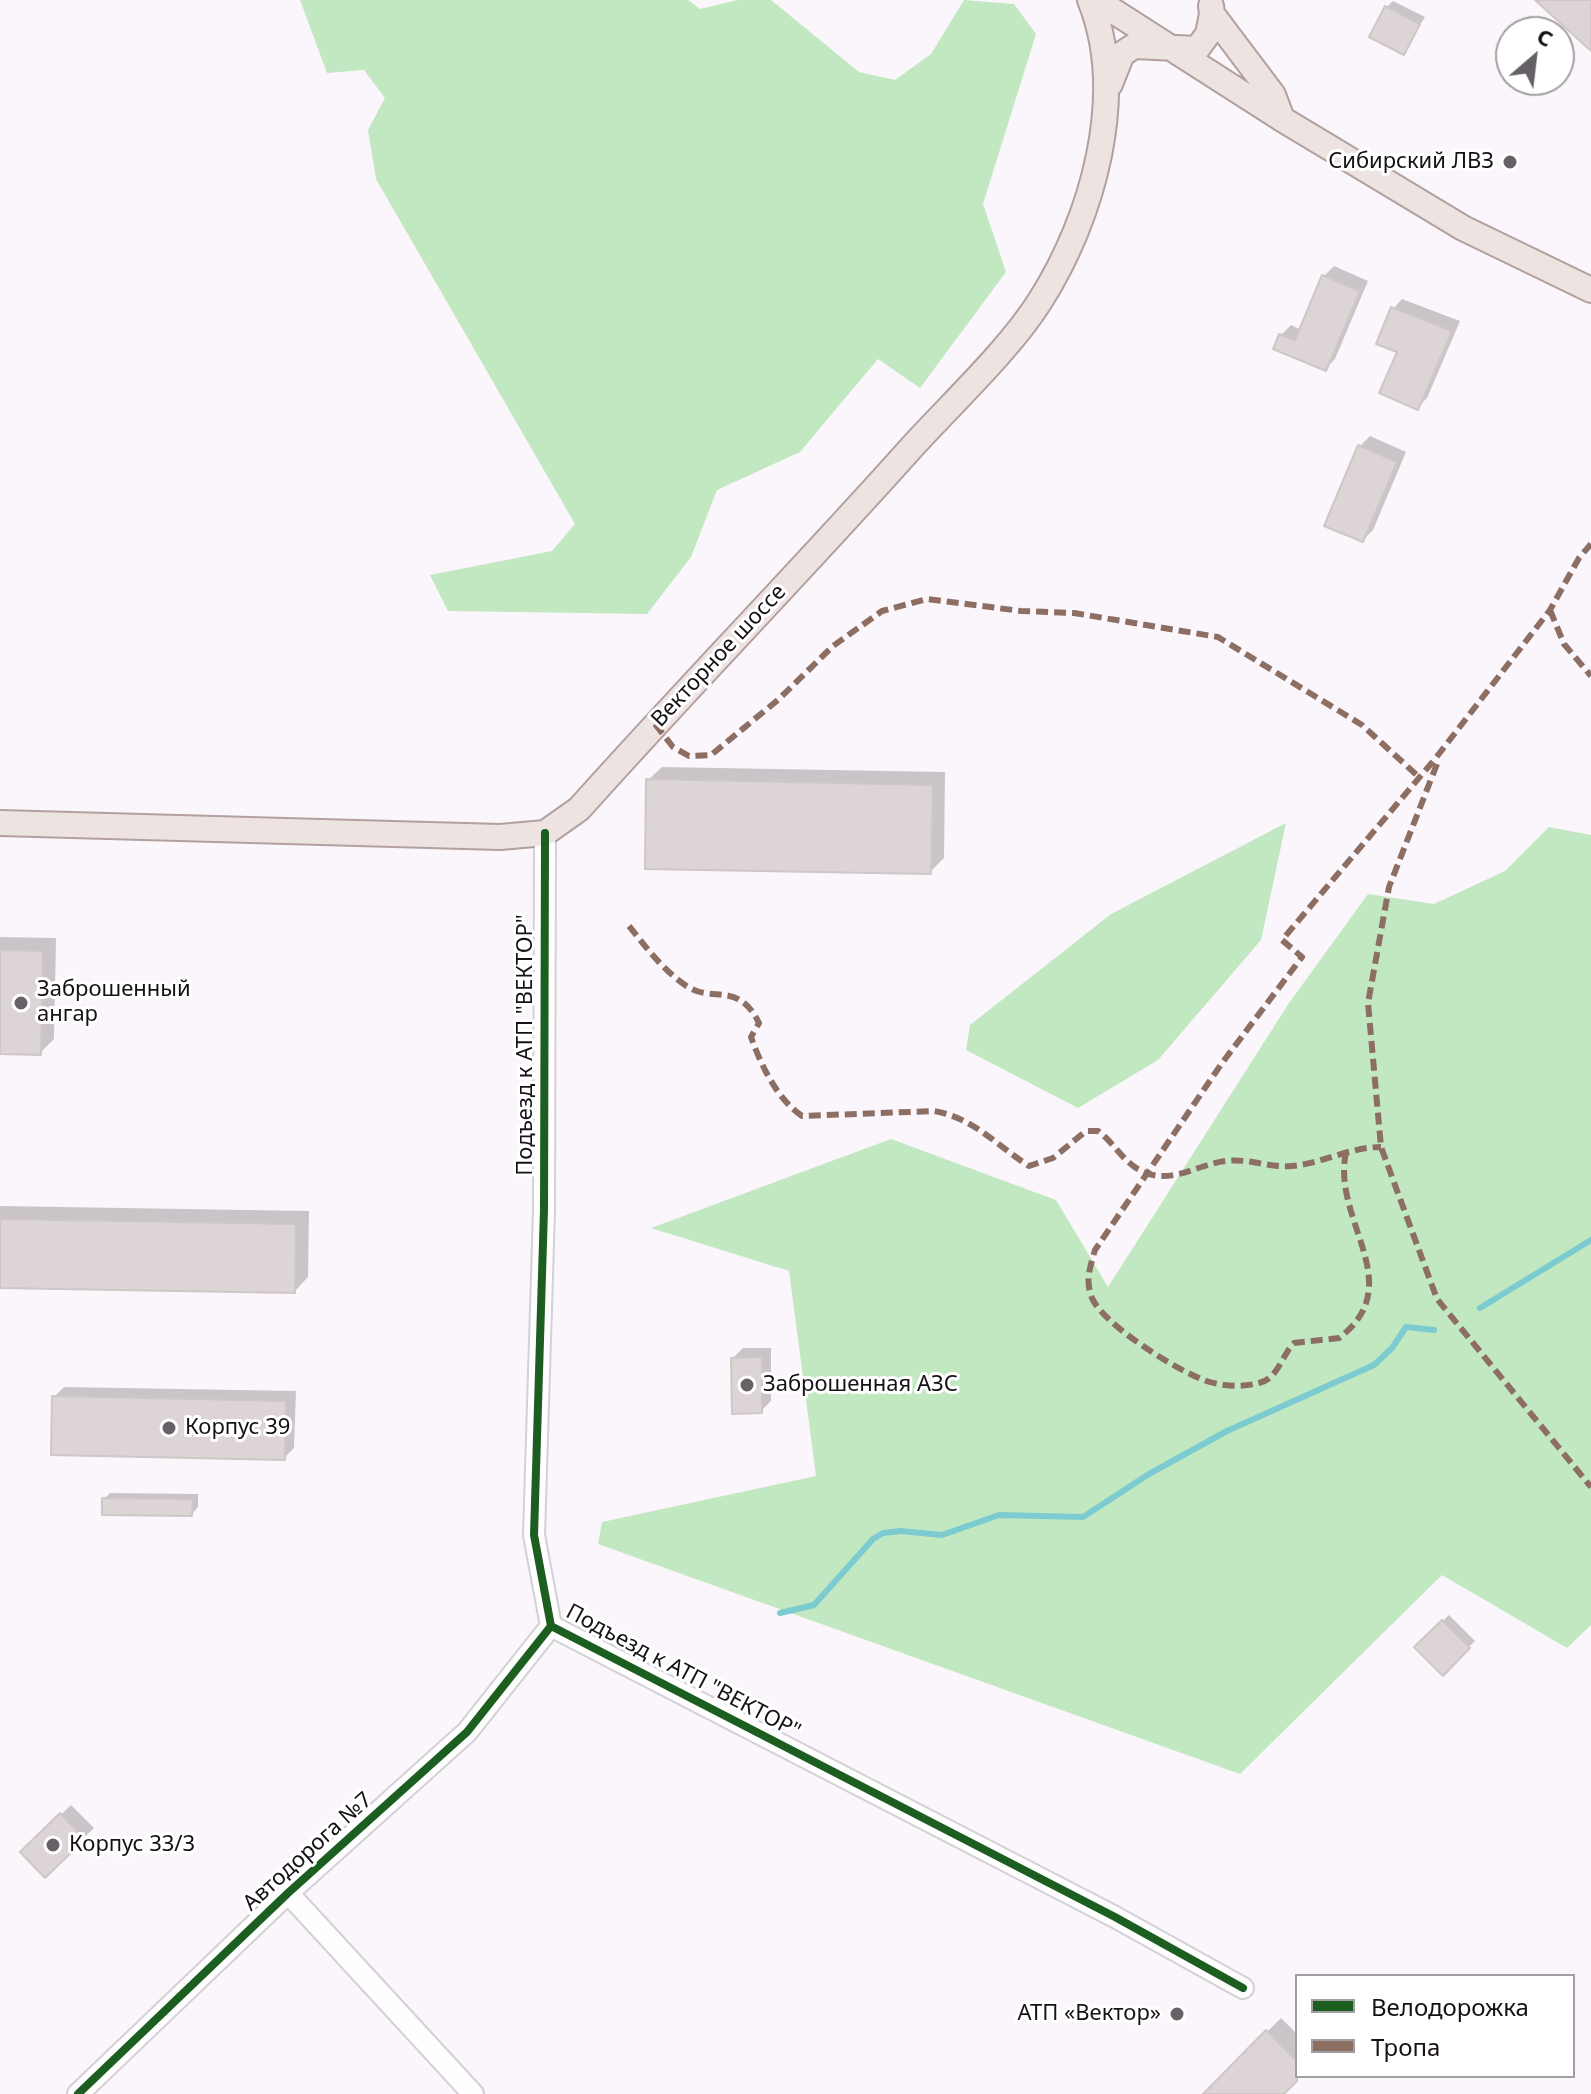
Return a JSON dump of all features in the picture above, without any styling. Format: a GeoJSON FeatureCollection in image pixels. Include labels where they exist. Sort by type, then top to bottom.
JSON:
{"type":"FeatureCollection","features":[{"type":"Feature","properties":{"kind":"main road","name":"Векторное шоссе"},"geometry":{"type":"LineString","coordinates":[[545,833],[579,809],[878,485],[1039,303],[1066,253],[1099,150],[1107,90],[1103,40],[1090,0]]}},
{"type":"Feature","properties":{"kind":"main road"},"geometry":{"type":"LineString","coordinates":[[1096,0],[1282,119],[1463,228],[1591,290]]}},
{"type":"Feature","properties":{"kind":"main road"},"geometry":{"type":"LineString","coordinates":[[1107,90],[1122,54],[1134,46],[1197,49],[1208,34],[1211,7]]}},
{"type":"Feature","properties":{"kind":"main road"},"geometry":{"type":"LineString","coordinates":[[1211,7],[1273,95],[1282,119]]}},
{"type":"Feature","properties":{"kind":"main road"},"geometry":{"type":"LineString","coordinates":[[0,823],[500,837],[545,833]]}},
{"type":"Feature","properties":{"kind":"street","name":"Подъезд к АТП \"ВЕКТОР\""},"geometry":{"type":"LineString","coordinates":[[545,833],[544,1210],[534,1535],[551,1626],[1115,1917],[1243,1988]]}},
{"type":"Feature","properties":{"kind":"street","name":"Автодорога №7"},"geometry":{"type":"LineString","coordinates":[[78,2094],[288,1893],[467,1732],[551,1626]]}},
{"type":"Feature","properties":{"kind":"street"},"geometry":{"type":"LineString","coordinates":[[288,1893],[473,2094]]}},
{"type":"Feature","properties":{"kind":"green space"},"geometry":{"type":"Polygon","coordinates":[[[300,0],[688,0],[700,9],[738,0],[771,0],[859,72],[895,80],[931,54],[964,0],[1014,4],[1036,34],[983,204],[1006,272],[920,388],[878,359],[800,452],[717,490],[691,557],[647,614],[448,611],[430,575],[552,551],[575,524],[376,179],[368,130],[385,98],[364,70],[327,73],[300,0]]]}},
{"type":"Feature","properties":{"kind":"green space"},"geometry":{"type":"Polygon","coordinates":[[[1286,823],[1261,940],[1158,1060],[1078,1108],[966,1050],[970,1025],[1111,914],[1286,823]]]}},
{"type":"Feature","properties":{"kind":"green space"},"geometry":{"type":"Polygon","coordinates":[[[1549,827],[1591,835],[1591,1625],[1567,1648],[1442,1575],[1240,1774],[598,1544],[602,1522],[816,1476],[789,1271],[651,1228],[891,1139],[1056,1200],[1108,1287],[1289,1003],[1368,894],[1434,904],[1505,871],[1549,827]]]}},
{"type":"Feature","properties":{"kind":"building"},"geometry":{"type":"Polygon","coordinates":[[[1535,0],[1591,0],[1591,51],[1575,36],[1575,16],[1553,16],[1535,0]]]}},
{"type":"Feature","properties":{"kind":"building"},"geometry":{"type":"Polygon","coordinates":[[[1385,6],[1420,24],[1404,55],[1369,37],[1385,6]]]}},
{"type":"Feature","properties":{"kind":"building"},"geometry":{"type":"Polygon","coordinates":[[[1322,275],[1360,291],[1326,371],[1273,349],[1279,334],[1295,340],[1322,275]]]}},
{"type":"Feature","properties":{"kind":"building"},"geometry":{"type":"Polygon","coordinates":[[[1391,307],[1452,331],[1418,410],[1379,393],[1397,352],[1376,344],[1391,307]]]}},
{"type":"Feature","properties":{"kind":"building"},"geometry":{"type":"Polygon","coordinates":[[[1358,445],[1397,462],[1363,542],[1324,526],[1358,445]]]}},
{"type":"Feature","properties":{"kind":"building"},"geometry":{"type":"Polygon","coordinates":[[[646,779],[933,785],[931,874],[645,869],[646,779]]]}},
{"type":"Feature","properties":{"kind":"building","name":"Заброшенный ангар"},"geometry":{"type":"Polygon","coordinates":[[[0,950],[43,951],[41,1055],[0,1054],[0,950]]]}},
{"type":"Feature","properties":{"kind":"building"},"geometry":{"type":"Polygon","coordinates":[[[0,1219],[296,1224],[295,1293],[0,1288],[0,1219]]]}},
{"type":"Feature","properties":{"kind":"building","name":"Заброшенная АЗС"},"geometry":{"type":"Polygon","coordinates":[[[762,1357],[762,1413],[732,1414],[731,1358],[762,1357]]]}},
{"type":"Feature","properties":{"kind":"building","name":"Корпус 39"},"geometry":{"type":"Polygon","coordinates":[[[52,1396],[286,1401],[285,1460],[51,1455],[52,1396]]]}},
{"type":"Feature","properties":{"kind":"building"},"geometry":{"type":"Polygon","coordinates":[[[102,1498],[193,1499],[192,1516],[102,1515],[102,1498]]]}},
{"type":"Feature","properties":{"kind":"building"},"geometry":{"type":"Polygon","coordinates":[[[1442,1620],[1470,1648],[1443,1676],[1414,1647],[1442,1620]]]}},
{"type":"Feature","properties":{"kind":"building","name":"Корпус 33/3"},"geometry":{"type":"Polygon","coordinates":[[[60,1813],[85,1839],[45,1878],[20,1852],[60,1813]]]}},
{"type":"Feature","properties":{"kind":"building"},"geometry":{"type":"Polygon","coordinates":[[[1266,2030],[1295,2059],[1297,2081],[1284,2094],[1203,2094],[1266,2030]]]}},
{"type":"Feature","properties":{"kind":"waterway"},"geometry":{"type":"LineString","coordinates":[[1480,1308],[1591,1240]]}},
{"type":"Feature","properties":{"kind":"waterway"},"geometry":{"type":"LineString","coordinates":[[780,1613],[814,1605],[873,1539],[883,1533],[901,1531],[942,1535],[999,1515],[1083,1517],[1149,1474],[1227,1431],[1374,1365],[1392,1348],[1406,1327],[1434,1330]]}},
{"type":"Feature","properties":{"kind":"marked path"},"geometry":{"type":"LineString","coordinates":[[1346,1152],[1344,1178],[1364,1251],[1368,1296],[1359,1317],[1339,1338],[1294,1343],[1275,1372],[1265,1381],[1252,1385],[1229,1385],[1206,1381],[1187,1372],[1124,1332],[1092,1298],[1089,1280],[1095,1250],[1222,1063],[1302,957],[1282,940],[1435,759],[1550,610],[1579,558],[1591,544]]}},
{"type":"Feature","properties":{"kind":"marked path"},"geometry":{"type":"LineString","coordinates":[[655,724],[673,747],[689,756],[711,755],[779,699],[833,646],[882,611],[927,599],[1021,611],[1074,613],[1218,637],[1362,725],[1420,778]]}},
{"type":"Feature","properties":{"kind":"marked path"},"geometry":{"type":"LineString","coordinates":[[1550,610],[1564,644],[1591,676]]}},
{"type":"Feature","properties":{"kind":"marked path"},"geometry":{"type":"LineString","coordinates":[[1437,764],[1389,887],[1368,1003],[1381,1147],[1437,1299],[1591,1487]]}},
{"type":"Feature","properties":{"kind":"marked path"},"geometry":{"type":"LineString","coordinates":[[629,926],[662,965],[685,985],[695,991],[733,997],[751,1010],[759,1023],[751,1037],[765,1070],[785,1100],[802,1116],[934,1111],[973,1126],[1029,1166],[1053,1158],[1086,1131],[1098,1131],[1133,1166],[1159,1176],[1226,1161],[1292,1166],[1381,1147]]}},
{"type":"Feature","properties":{"kind":"cycle path"},"geometry":{"type":"LineString","coordinates":[[545,833],[544,1210],[534,1535],[551,1626]]}},
{"type":"Feature","properties":{"kind":"cycle path"},"geometry":{"type":"LineString","coordinates":[[551,1626],[1115,1917],[1243,1988]]}},
{"type":"Feature","properties":{"kind":"cycle path"},"geometry":{"type":"LineString","coordinates":[[78,2094],[288,1893],[467,1732],[551,1626]]}},
{"type":"Feature","properties":{"kind":"place","name":"Сибирский ЛВЗ"},"geometry":{"type":"Point","coordinates":[1510,162]}},
{"type":"Feature","properties":{"kind":"place","name":"Заброшенный ангар"},"geometry":{"type":"Point","coordinates":[21,1003]}},
{"type":"Feature","properties":{"kind":"place","name":"Заброшенная АЗС"},"geometry":{"type":"Point","coordinates":[747,1385]}},
{"type":"Feature","properties":{"kind":"place","name":"Корпус 39"},"geometry":{"type":"Point","coordinates":[169,1428]}},
{"type":"Feature","properties":{"kind":"place","name":"Корпус 33/3"},"geometry":{"type":"Point","coordinates":[53,1845]}},
{"type":"Feature","properties":{"kind":"place","name":"АТП «Вектор»"},"geometry":{"type":"Point","coordinates":[1177,2014]}}]}
